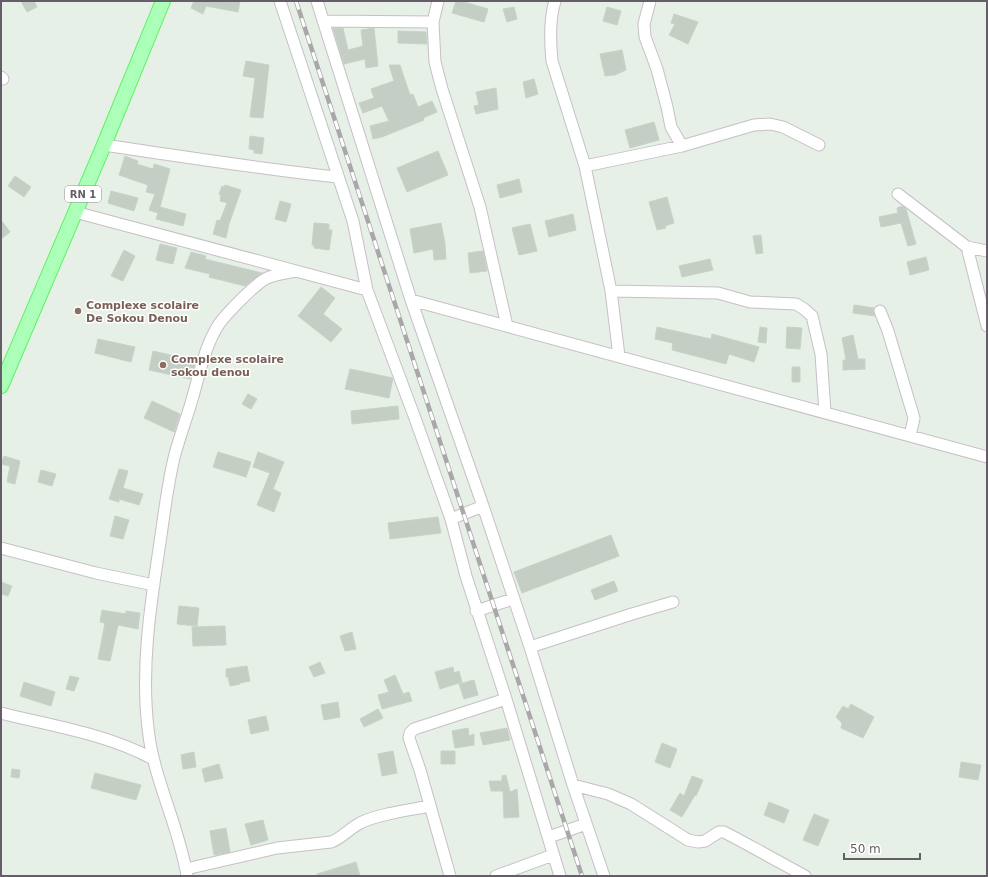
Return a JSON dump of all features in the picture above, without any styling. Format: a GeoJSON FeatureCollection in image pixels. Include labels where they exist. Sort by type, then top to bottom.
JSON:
{"type":"FeatureCollection","features":[{"type":"Feature","properties":{"kind":"main road","name":"RN 1"},"geometry":{"type":"LineString","coordinates":[[1,386],[163,1]]}},
{"type":"Feature","properties":{"kind":"street"},"geometry":{"type":"LineString","coordinates":[[280,1],[328,145],[337,177],[353,221],[367,290],[414,414],[451,519],[476,611],[506,699],[560,876]]}},
{"type":"Feature","properties":{"kind":"street"},"geometry":{"type":"LineString","coordinates":[[317,1],[411,300],[483,506],[604,876]]}},
{"type":"Feature","properties":{"kind":"street"},"geometry":{"type":"LineString","coordinates":[[438,1],[433,22],[436,62],[442,89],[480,207],[507,326]]}},
{"type":"Feature","properties":{"kind":"street"},"geometry":{"type":"LineString","coordinates":[[555,1],[550,44],[552,61],[585,166],[611,291],[619,356]]}},
{"type":"Feature","properties":{"kind":"street"},"geometry":{"type":"LineString","coordinates":[[650,1],[644,24],[645,37],[667,107],[671,127],[682,146]]}},
{"type":"Feature","properties":{"kind":"street"},"geometry":{"type":"LineString","coordinates":[[323,21],[433,22]]}},
{"type":"Feature","properties":{"kind":"street"},"geometry":{"type":"LineString","coordinates":[[585,166],[682,146],[754,125],[770,124],[783,127],[819,145]]}},
{"type":"Feature","properties":{"kind":"street"},"geometry":{"type":"LineString","coordinates":[[103,145],[179,155],[213,162],[284,172],[337,177]]}},
{"type":"Feature","properties":{"kind":"street"},"geometry":{"type":"LineString","coordinates":[[898,194],[967,247],[987,251]]}},
{"type":"Feature","properties":{"kind":"street"},"geometry":{"type":"LineString","coordinates":[[75,212],[367,290]]}},
{"type":"Feature","properties":{"kind":"street"},"geometry":{"type":"LineString","coordinates":[[967,247],[987,326]]}},
{"type":"Feature","properties":{"kind":"street"},"geometry":{"type":"LineString","coordinates":[[296,271],[267,278],[247,294],[219,324],[204,358],[175,454],[166,496],[148,635],[145,674],[149,739],[153,759],[180,841],[186,872],[277,848],[331,842],[337,840],[348,830],[368,820],[430,806]]}},
{"type":"Feature","properties":{"kind":"street"},"geometry":{"type":"LineString","coordinates":[[611,291],[718,293],[750,302],[796,304],[804,308],[812,316],[821,354],[825,412]]}},
{"type":"Feature","properties":{"kind":"street"},"geometry":{"type":"LineString","coordinates":[[411,300],[987,457]]}},
{"type":"Feature","properties":{"kind":"street"},"geometry":{"type":"LineString","coordinates":[[880,310],[914,418],[910,436]]}},
{"type":"Feature","properties":{"kind":"street"},"geometry":{"type":"LineString","coordinates":[[451,519],[483,506]]}},
{"type":"Feature","properties":{"kind":"street"},"geometry":{"type":"LineString","coordinates":[[1,548],[96,573],[154,585]]}},
{"type":"Feature","properties":{"kind":"street"},"geometry":{"type":"LineString","coordinates":[[476,611],[513,599]]}},
{"type":"Feature","properties":{"kind":"street"},"geometry":{"type":"LineString","coordinates":[[530,647],[673,602]]}},
{"type":"Feature","properties":{"kind":"street"},"geometry":{"type":"LineString","coordinates":[[450,876],[420,770],[409,738],[410,733],[414,729],[506,699]]}},
{"type":"Feature","properties":{"kind":"street"},"geometry":{"type":"LineString","coordinates":[[1,713],[72,730],[136,750],[153,759]]}},
{"type":"Feature","properties":{"kind":"street"},"geometry":{"type":"LineString","coordinates":[[136,750],[149,739]]}},
{"type":"Feature","properties":{"kind":"street"},"geometry":{"type":"LineString","coordinates":[[573,785],[608,794],[631,804],[688,840],[698,842],[705,841],[719,832],[724,832],[805,876]]}},
{"type":"Feature","properties":{"kind":"street"},"geometry":{"type":"LineString","coordinates":[[549,837],[586,824]]}},
{"type":"Feature","properties":{"kind":"street"},"geometry":{"type":"LineString","coordinates":[[496,876],[553,855]]}},
{"type":"Feature","properties":{"kind":"building"},"geometry":{"type":"Polygon","coordinates":[[[21,1],[34,1],[37,7],[27,12],[21,1]]]}},
{"type":"Feature","properties":{"kind":"building"},"geometry":{"type":"Polygon","coordinates":[[[194,1],[240,1],[238,12],[206,6],[203,14],[191,8],[194,1]]]}},
{"type":"Feature","properties":{"kind":"building"},"geometry":{"type":"Polygon","coordinates":[[[456,1],[461,1],[488,9],[484,22],[452,13],[456,1]]]}},
{"type":"Feature","properties":{"kind":"building"},"geometry":{"type":"Polygon","coordinates":[[[514,7],[517,19],[507,22],[503,9],[514,7]]]}},
{"type":"Feature","properties":{"kind":"building"},"geometry":{"type":"Polygon","coordinates":[[[607,7],[621,11],[617,25],[603,21],[607,7]]]}},
{"type":"Feature","properties":{"kind":"building"},"geometry":{"type":"Polygon","coordinates":[[[674,14],[698,22],[688,44],[669,35],[675,24],[671,23],[674,14]]]}},
{"type":"Feature","properties":{"kind":"building"},"geometry":{"type":"Polygon","coordinates":[[[333,28],[343,28],[348,50],[363,46],[361,30],[374,28],[378,66],[366,68],[365,59],[344,64],[333,28]]]}},
{"type":"Feature","properties":{"kind":"building"},"geometry":{"type":"Polygon","coordinates":[[[398,31],[426,32],[427,44],[398,43],[398,31]]]}},
{"type":"Feature","properties":{"kind":"building"},"geometry":{"type":"Polygon","coordinates":[[[622,50],[626,70],[615,75],[605,76],[600,54],[622,50]]]}},
{"type":"Feature","properties":{"kind":"building"},"geometry":{"type":"Polygon","coordinates":[[[246,61],[269,65],[263,118],[250,117],[255,78],[243,76],[246,61]]]}},
{"type":"Feature","properties":{"kind":"building"},"geometry":{"type":"Polygon","coordinates":[[[389,65],[400,65],[410,95],[413,94],[418,107],[432,101],[437,112],[423,118],[424,120],[382,137],[373,139],[370,126],[389,121],[382,106],[363,113],[359,103],[374,98],[371,89],[394,81],[389,65]]]}},
{"type":"Feature","properties":{"kind":"building"},"geometry":{"type":"Polygon","coordinates":[[[534,79],[538,94],[526,98],[523,82],[534,79]]]}},
{"type":"Feature","properties":{"kind":"building"},"geometry":{"type":"Polygon","coordinates":[[[496,88],[498,109],[476,114],[474,106],[479,105],[476,92],[496,88]]]}},
{"type":"Feature","properties":{"kind":"building"},"geometry":{"type":"Polygon","coordinates":[[[654,122],[659,140],[630,148],[625,130],[654,122]]]}},
{"type":"Feature","properties":{"kind":"building"},"geometry":{"type":"Polygon","coordinates":[[[250,136],[264,138],[262,154],[254,153],[254,150],[249,149],[250,136]]]}},
{"type":"Feature","properties":{"kind":"building"},"geometry":{"type":"Polygon","coordinates":[[[438,151],[448,175],[407,192],[397,168],[438,151]]]}},
{"type":"Feature","properties":{"kind":"building"},"geometry":{"type":"Polygon","coordinates":[[[125,156],[138,161],[137,164],[153,169],[154,164],[170,169],[160,207],[186,214],[183,226],[156,219],[158,213],[149,210],[155,194],[146,192],[148,185],[119,175],[125,156]]]}},
{"type":"Feature","properties":{"kind":"building"},"geometry":{"type":"Polygon","coordinates":[[[15,176],[31,187],[24,197],[8,186],[15,176]]]}},
{"type":"Feature","properties":{"kind":"building"},"geometry":{"type":"Polygon","coordinates":[[[519,179],[522,192],[500,198],[497,185],[519,179]]]}},
{"type":"Feature","properties":{"kind":"building"},"geometry":{"type":"Polygon","coordinates":[[[225,185],[241,190],[229,224],[226,238],[213,234],[217,220],[220,221],[227,203],[220,201],[221,195],[219,194],[222,186],[224,187],[225,185]]]}},
{"type":"Feature","properties":{"kind":"building"},"geometry":{"type":"Polygon","coordinates":[[[111,191],[138,198],[134,211],[108,203],[111,191]]]}},
{"type":"Feature","properties":{"kind":"building"},"geometry":{"type":"Polygon","coordinates":[[[667,197],[674,223],[665,226],[666,228],[657,230],[649,202],[667,197]]]}},
{"type":"Feature","properties":{"kind":"building"},"geometry":{"type":"Polygon","coordinates":[[[280,201],[291,204],[286,222],[275,219],[280,201]]]}},
{"type":"Feature","properties":{"kind":"building"},"geometry":{"type":"Polygon","coordinates":[[[902,206],[906,209],[916,244],[908,246],[901,223],[881,227],[879,217],[898,213],[897,208],[902,206]]]}},
{"type":"Feature","properties":{"kind":"building"},"geometry":{"type":"Polygon","coordinates":[[[573,214],[576,230],[549,237],[545,221],[573,214]]]}},
{"type":"Feature","properties":{"kind":"building"},"geometry":{"type":"Polygon","coordinates":[[[1,220],[10,232],[1,239],[1,220]]]}},
{"type":"Feature","properties":{"kind":"building"},"geometry":{"type":"Polygon","coordinates":[[[314,223],[329,224],[329,230],[332,230],[329,250],[314,248],[314,245],[312,245],[314,223]]]}},
{"type":"Feature","properties":{"kind":"building"},"geometry":{"type":"Polygon","coordinates":[[[441,223],[445,243],[446,259],[434,260],[433,249],[414,253],[410,229],[441,223]]]}},
{"type":"Feature","properties":{"kind":"building"},"geometry":{"type":"Polygon","coordinates":[[[530,224],[537,251],[519,255],[512,228],[530,224]]]}},
{"type":"Feature","properties":{"kind":"building"},"geometry":{"type":"Polygon","coordinates":[[[761,235],[763,253],[756,254],[753,236],[761,235]]]}},
{"type":"Feature","properties":{"kind":"building"},"geometry":{"type":"Polygon","coordinates":[[[160,244],[177,248],[173,264],[156,260],[160,244]]]}},
{"type":"Feature","properties":{"kind":"building"},"geometry":{"type":"Polygon","coordinates":[[[124,250],[135,256],[123,281],[111,276],[124,250]]]}},
{"type":"Feature","properties":{"kind":"building"},"geometry":{"type":"Polygon","coordinates":[[[483,251],[487,271],[470,273],[468,253],[483,251]]]}},
{"type":"Feature","properties":{"kind":"building"},"geometry":{"type":"Polygon","coordinates":[[[191,252],[206,256],[205,259],[262,273],[245,286],[209,277],[210,274],[185,268],[191,252]]]}},
{"type":"Feature","properties":{"kind":"building"},"geometry":{"type":"Polygon","coordinates":[[[926,257],[929,270],[910,275],[907,262],[926,257]]]}},
{"type":"Feature","properties":{"kind":"building"},"geometry":{"type":"Polygon","coordinates":[[[710,259],[713,270],[682,277],[679,266],[710,259]]]}},
{"type":"Feature","properties":{"kind":"building"},"geometry":{"type":"Polygon","coordinates":[[[321,287],[335,298],[323,314],[342,329],[331,342],[298,316],[321,287]]]}},
{"type":"Feature","properties":{"kind":"building"},"geometry":{"type":"Polygon","coordinates":[[[854,305],[874,308],[873,310],[875,316],[853,313],[854,305]]]}},
{"type":"Feature","properties":{"kind":"building"},"geometry":{"type":"Polygon","coordinates":[[[657,327],[711,339],[712,334],[759,347],[754,362],[729,354],[726,364],[672,350],[673,343],[655,339],[657,327]]]}},
{"type":"Feature","properties":{"kind":"building"},"geometry":{"type":"Polygon","coordinates":[[[760,327],[767,328],[766,343],[758,342],[760,327]]]}},
{"type":"Feature","properties":{"kind":"building"},"geometry":{"type":"Polygon","coordinates":[[[787,327],[802,328],[800,349],[786,348],[787,327]]]}},
{"type":"Feature","properties":{"kind":"building"},"geometry":{"type":"Polygon","coordinates":[[[853,335],[858,359],[865,359],[865,369],[843,370],[843,360],[846,360],[842,338],[853,335]]]}},
{"type":"Feature","properties":{"kind":"building"},"geometry":{"type":"Polygon","coordinates":[[[98,339],[135,347],[131,362],[95,353],[98,339]]]}},
{"type":"Feature","properties":{"kind":"building"},"geometry":{"type":"Polygon","coordinates":[[[153,351],[196,361],[190,379],[149,370],[153,351]]]}},
{"type":"Feature","properties":{"kind":"building"},"geometry":{"type":"Polygon","coordinates":[[[792,367],[800,367],[800,382],[792,382],[792,367]]]}},
{"type":"Feature","properties":{"kind":"building"},"geometry":{"type":"Polygon","coordinates":[[[350,369],[393,378],[389,398],[345,389],[350,369]]]}},
{"type":"Feature","properties":{"kind":"building"},"geometry":{"type":"Polygon","coordinates":[[[248,394],[257,399],[251,409],[242,404],[248,394]]]}},
{"type":"Feature","properties":{"kind":"building"},"geometry":{"type":"Polygon","coordinates":[[[152,401],[180,414],[174,432],[144,418],[152,401]]]}},
{"type":"Feature","properties":{"kind":"building"},"geometry":{"type":"Polygon","coordinates":[[[398,406],[399,419],[352,424],[351,411],[398,406]]]}},
{"type":"Feature","properties":{"kind":"building"},"geometry":{"type":"Polygon","coordinates":[[[218,452],[251,462],[246,477],[213,467],[218,452]]]}},
{"type":"Feature","properties":{"kind":"building"},"geometry":{"type":"Polygon","coordinates":[[[258,452],[284,462],[273,489],[281,493],[274,512],[257,505],[270,473],[253,467],[258,452]]]}},
{"type":"Feature","properties":{"kind":"building"},"geometry":{"type":"Polygon","coordinates":[[[4,456],[20,461],[15,484],[7,482],[10,466],[1,464],[4,456]]]}},
{"type":"Feature","properties":{"kind":"building"},"geometry":{"type":"Polygon","coordinates":[[[119,469],[128,471],[123,488],[143,494],[139,505],[119,499],[119,502],[109,499],[119,469]]]}},
{"type":"Feature","properties":{"kind":"building"},"geometry":{"type":"Polygon","coordinates":[[[41,470],[56,474],[52,486],[38,482],[41,470]]]}},
{"type":"Feature","properties":{"kind":"building"},"geometry":{"type":"Polygon","coordinates":[[[115,516],[129,520],[123,539],[110,536],[115,516]]]}},
{"type":"Feature","properties":{"kind":"building"},"geometry":{"type":"Polygon","coordinates":[[[438,517],[441,533],[390,539],[388,523],[438,517]]]}},
{"type":"Feature","properties":{"kind":"building"},"geometry":{"type":"Polygon","coordinates":[[[611,535],[619,556],[522,593],[514,572],[611,535]]]}},
{"type":"Feature","properties":{"kind":"building"},"geometry":{"type":"Polygon","coordinates":[[[614,581],[618,591],[595,600],[591,590],[614,581]]]}},
{"type":"Feature","properties":{"kind":"building"},"geometry":{"type":"Polygon","coordinates":[[[1,582],[12,586],[8,596],[1,594],[1,582]]]}},
{"type":"Feature","properties":{"kind":"building"},"geometry":{"type":"Polygon","coordinates":[[[179,606],[199,608],[197,626],[177,624],[179,606]]]}},
{"type":"Feature","properties":{"kind":"building"},"geometry":{"type":"Polygon","coordinates":[[[102,610],[126,614],[126,611],[140,613],[138,629],[118,625],[110,661],[98,659],[105,623],[100,622],[102,610]]]}},
{"type":"Feature","properties":{"kind":"building"},"geometry":{"type":"Polygon","coordinates":[[[225,626],[226,645],[193,646],[192,627],[225,626]]]}},
{"type":"Feature","properties":{"kind":"building"},"geometry":{"type":"Polygon","coordinates":[[[352,632],[356,649],[345,651],[340,636],[352,632]]]}},
{"type":"Feature","properties":{"kind":"building"},"geometry":{"type":"Polygon","coordinates":[[[320,662],[325,673],[314,677],[309,667],[320,662]]]}},
{"type":"Feature","properties":{"kind":"building"},"geometry":{"type":"Polygon","coordinates":[[[247,666],[250,681],[230,686],[228,677],[226,677],[226,669],[247,666]]]}},
{"type":"Feature","properties":{"kind":"building"},"geometry":{"type":"Polygon","coordinates":[[[453,667],[454,673],[459,671],[462,682],[440,689],[435,672],[453,667]]]}},
{"type":"Feature","properties":{"kind":"building"},"geometry":{"type":"Polygon","coordinates":[[[395,675],[403,694],[409,692],[412,701],[382,709],[378,695],[389,692],[384,680],[395,675]]]}},
{"type":"Feature","properties":{"kind":"building"},"geometry":{"type":"Polygon","coordinates":[[[70,676],[79,678],[74,691],[66,689],[70,676]]]}},
{"type":"Feature","properties":{"kind":"building"},"geometry":{"type":"Polygon","coordinates":[[[474,680],[478,695],[464,699],[459,684],[474,680]]]}},
{"type":"Feature","properties":{"kind":"building"},"geometry":{"type":"Polygon","coordinates":[[[24,682],[55,692],[51,706],[20,696],[24,682]]]}},
{"type":"Feature","properties":{"kind":"building"},"geometry":{"type":"Polygon","coordinates":[[[338,702],[340,717],[324,720],[321,705],[338,702]]]}},
{"type":"Feature","properties":{"kind":"building"},"geometry":{"type":"Polygon","coordinates":[[[851,704],[874,717],[863,738],[841,728],[842,723],[836,717],[843,706],[848,709],[851,704]]]}},
{"type":"Feature","properties":{"kind":"building"},"geometry":{"type":"Polygon","coordinates":[[[378,709],[383,718],[364,727],[360,719],[378,709]]]}},
{"type":"Feature","properties":{"kind":"building"},"geometry":{"type":"Polygon","coordinates":[[[266,716],[269,730],[251,734],[248,720],[266,716]]]}},
{"type":"Feature","properties":{"kind":"building"},"geometry":{"type":"Polygon","coordinates":[[[468,728],[469,736],[474,734],[474,745],[455,748],[452,731],[468,728]]]}},
{"type":"Feature","properties":{"kind":"building"},"geometry":{"type":"Polygon","coordinates":[[[507,728],[510,740],[483,745],[480,733],[507,728]]]}},
{"type":"Feature","properties":{"kind":"building"},"geometry":{"type":"Polygon","coordinates":[[[662,743],[677,749],[670,768],[655,762],[662,743]]]}},
{"type":"Feature","properties":{"kind":"building"},"geometry":{"type":"Polygon","coordinates":[[[393,751],[397,773],[382,776],[378,754],[393,751]]]}},
{"type":"Feature","properties":{"kind":"building"},"geometry":{"type":"Polygon","coordinates":[[[441,751],[455,751],[455,764],[441,764],[441,751]]]}},
{"type":"Feature","properties":{"kind":"building"},"geometry":{"type":"Polygon","coordinates":[[[194,752],[196,767],[183,769],[181,755],[194,752]]]}},
{"type":"Feature","properties":{"kind":"building"},"geometry":{"type":"Polygon","coordinates":[[[961,762],[981,765],[978,780],[959,777],[961,762]]]}},
{"type":"Feature","properties":{"kind":"building"},"geometry":{"type":"Polygon","coordinates":[[[219,764],[223,778],[205,782],[202,769],[219,764]]]}},
{"type":"Feature","properties":{"kind":"building"},"geometry":{"type":"Polygon","coordinates":[[[12,769],[20,770],[19,778],[11,777],[12,769]]]}},
{"type":"Feature","properties":{"kind":"building"},"geometry":{"type":"Polygon","coordinates":[[[95,773],[141,785],[136,800],[91,788],[95,773]]]}},
{"type":"Feature","properties":{"kind":"building"},"geometry":{"type":"Polygon","coordinates":[[[506,775],[510,792],[517,789],[519,817],[504,818],[503,791],[491,791],[489,781],[501,781],[502,776],[506,775]]]}},
{"type":"Feature","properties":{"kind":"building"},"geometry":{"type":"Polygon","coordinates":[[[692,776],[703,780],[696,796],[695,795],[682,817],[670,810],[680,793],[684,796],[692,776]]]}},
{"type":"Feature","properties":{"kind":"building"},"geometry":{"type":"Polygon","coordinates":[[[769,802],[789,810],[784,823],[764,815],[769,802]]]}},
{"type":"Feature","properties":{"kind":"building"},"geometry":{"type":"Polygon","coordinates":[[[814,814],[829,820],[818,846],[803,840],[814,814]]]}},
{"type":"Feature","properties":{"kind":"building"},"geometry":{"type":"Polygon","coordinates":[[[263,820],[268,840],[251,845],[245,824],[263,820]]]}},
{"type":"Feature","properties":{"kind":"building"},"geometry":{"type":"Polygon","coordinates":[[[226,828],[230,852],[214,855],[210,831],[226,828]]]}},
{"type":"Feature","properties":{"kind":"building"},"geometry":{"type":"Polygon","coordinates":[[[356,862],[360,876],[317,876],[317,874],[356,862]]]}},
{"type":"Feature","properties":{"kind":"railway"},"geometry":{"type":"LineString","coordinates":[[296,1],[582,876]]}},
{"type":"Feature","properties":{"kind":"place","name":"Complexe scolaire De Sokou Denou"},"geometry":{"type":"Point","coordinates":[78,311]}},
{"type":"Feature","properties":{"kind":"place","name":"Complexe scolaire sokou denou"},"geometry":{"type":"Point","coordinates":[163,365]}}]}
